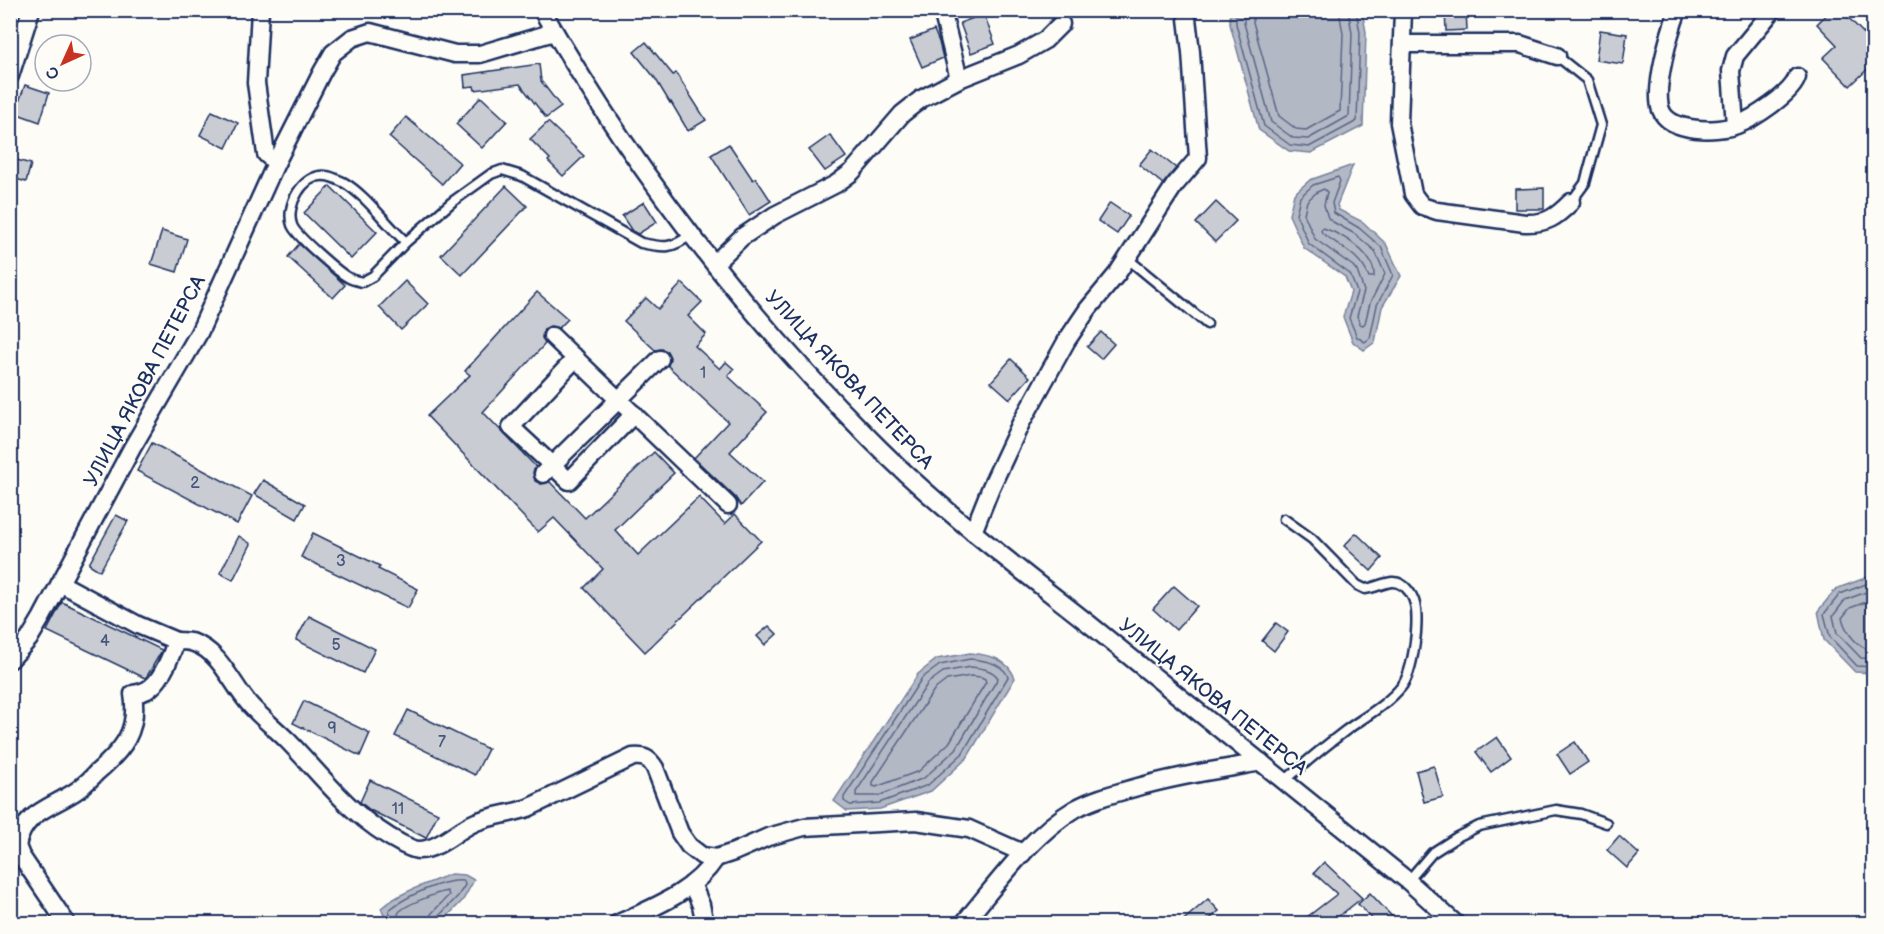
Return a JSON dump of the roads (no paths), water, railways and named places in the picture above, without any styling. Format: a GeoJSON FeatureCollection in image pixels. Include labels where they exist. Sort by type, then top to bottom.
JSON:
{"type":"FeatureCollection","features":[{"type":"Feature","properties":{"kind":"street"},"geometry":{"type":"LineString","coordinates":[[10,76],[31,10]]}},
{"type":"Feature","properties":{"kind":"street"},"geometry":{"type":"LineString","coordinates":[[260,10],[255,83],[266,154],[276,163]]}},
{"type":"Feature","properties":{"kind":"street"},"geometry":{"type":"LineString","coordinates":[[542,10],[554,32]]}},
{"type":"Feature","properties":{"kind":"street"},"geometry":{"type":"LineString","coordinates":[[942,10],[959,79]]}},
{"type":"Feature","properties":{"kind":"street"},"geometry":{"type":"LineString","coordinates":[[973,532],[1021,423],[1067,340],[1088,309],[1128,259],[1174,186],[1198,158],[1186,10]]}},
{"type":"Feature","properties":{"kind":"street"},"geometry":{"type":"LineString","coordinates":[[1403,10],[1399,123],[1413,194],[1422,206],[1437,211],[1538,224],[1557,216],[1571,202]]}},
{"type":"Feature","properties":{"kind":"street"},"geometry":{"type":"LineString","coordinates":[[1678,10],[1673,22],[1660,80],[1659,98],[1661,111],[1678,126],[1696,129],[1736,125],[1765,109],[1790,89],[1797,77]]}},
{"type":"Feature","properties":{"kind":"street"},"geometry":{"type":"LineString","coordinates":[[1736,125],[1731,70],[1735,56],[1773,10]]}},
{"type":"Feature","properties":{"kind":"street"},"geometry":{"type":"LineString","coordinates":[[714,263],[742,237],[775,214],[836,184],[852,172],[902,114],[921,99],[959,79],[1018,56],[1045,40],[1061,24]]}},
{"type":"Feature","properties":{"kind":"street","name":"УЛИЦА ЯКОВА ПЕТЕРСА"},"geometry":{"type":"LineString","coordinates":[[10,660],[29,639],[132,448],[199,333],[276,163],[333,53],[352,38],[370,32],[455,54],[480,54],[554,32],[588,88],[714,263],[771,332],[870,439],[973,532],[1285,781],[1408,881],[1456,924]]}},
{"type":"Feature","properties":{"kind":"street"},"geometry":{"type":"LineString","coordinates":[[1403,44],[1520,44],[1557,56]]}},
{"type":"Feature","properties":{"kind":"street"},"geometry":{"type":"LineString","coordinates":[[552,336],[728,505]]}},
{"type":"Feature","properties":{"kind":"street"},"geometry":{"type":"LineString","coordinates":[[576,358],[511,427],[548,470],[569,481],[634,414]]}},
{"type":"Feature","properties":{"kind":"street"},"geometry":{"type":"LineString","coordinates":[[548,470],[660,359]]}},
{"type":"Feature","properties":{"kind":"street"},"geometry":{"type":"LineString","coordinates":[[60,583],[138,625],[176,641],[193,642],[207,650],[218,661],[250,705],[288,741],[340,798],[361,818],[392,839],[416,851],[430,848],[491,816],[528,808],[633,757],[642,756],[650,760],[655,768],[680,833],[689,846],[702,856],[716,858],[768,837],[804,827],[916,821],[969,830],[1023,854]]}},
{"type":"Feature","properties":{"kind":"street"},"geometry":{"type":"LineString","coordinates":[[67,924],[14,848],[25,825],[36,814],[78,789],[116,756],[131,731],[136,710],[133,694],[145,692],[153,686],[171,657],[176,641]]}},
{"type":"Feature","properties":{"kind":"street"},"geometry":{"type":"LineString","coordinates":[[963,924],[1023,854],[1054,824],[1076,809],[1103,797],[1159,780],[1261,762]]}},
{"type":"Feature","properties":{"kind":"street"},"geometry":{"type":"LineString","coordinates":[[617,924],[666,902],[700,879],[716,858]]}},
{"type":"Feature","properties":{"kind":"street"},"geometry":{"type":"LineString","coordinates":[[692,884],[701,905],[705,924]]}},
{"type":"Feature","properties":{"kind":"lane"},"geometry":{"type":"LineString","coordinates":[[1557,56],[1587,80],[1601,125],[1585,183],[1571,202]]}},
{"type":"Feature","properties":{"kind":"lane"},"geometry":{"type":"LineString","coordinates":[[406,242],[358,193],[342,182],[325,175],[307,181],[296,194],[290,212],[292,226],[302,239],[348,278],[362,282],[373,276],[406,242],[452,202],[491,174],[502,170],[522,176],[641,243],[662,248],[678,244],[692,234]]}},
{"type":"Feature","properties":{"kind":"lane"},"geometry":{"type":"LineString","coordinates":[[1128,259],[1207,324]]}},
{"type":"Feature","properties":{"kind":"lane"},"geometry":{"type":"LineString","coordinates":[[1284,519],[1312,539],[1357,585],[1365,589],[1393,582],[1405,586],[1413,597],[1417,624],[1410,663],[1403,684],[1390,699],[1308,759],[1285,781]]}},
{"type":"Feature","properties":{"kind":"lane"},"geometry":{"type":"LineString","coordinates":[[1408,881],[1432,853],[1479,826],[1556,810],[1581,814],[1606,823]]}},
{"type":"Feature","properties":{"kind":"water"},"geometry":{"type":"Polygon","coordinates":[[[1230,11],[1362,11],[1366,32],[1363,126],[1311,153],[1289,151],[1259,130],[1230,24],[1230,11]]]}},
{"type":"Feature","properties":{"kind":"water"},"geometry":{"type":"Polygon","coordinates":[[[1353,165],[1337,205],[1339,210],[1363,222],[1386,244],[1401,276],[1382,307],[1375,342],[1364,350],[1353,342],[1343,317],[1351,292],[1345,277],[1304,248],[1289,215],[1294,194],[1310,180],[1353,165]]]}},
{"type":"Feature","properties":{"kind":"water"},"geometry":{"type":"Polygon","coordinates":[[[1873,575],[1873,673],[1855,672],[1824,640],[1818,611],[1836,589],[1873,575]]]}},
{"type":"Feature","properties":{"kind":"water"},"geometry":{"type":"Polygon","coordinates":[[[970,653],[997,659],[1012,671],[1015,678],[967,758],[931,791],[880,809],[847,811],[834,801],[918,674],[937,659],[970,653]]]}},
{"type":"Feature","properties":{"kind":"water"},"geometry":{"type":"Polygon","coordinates":[[[451,874],[465,875],[474,880],[463,900],[443,921],[439,924],[387,923],[381,908],[406,892],[451,874]]]}}]}
